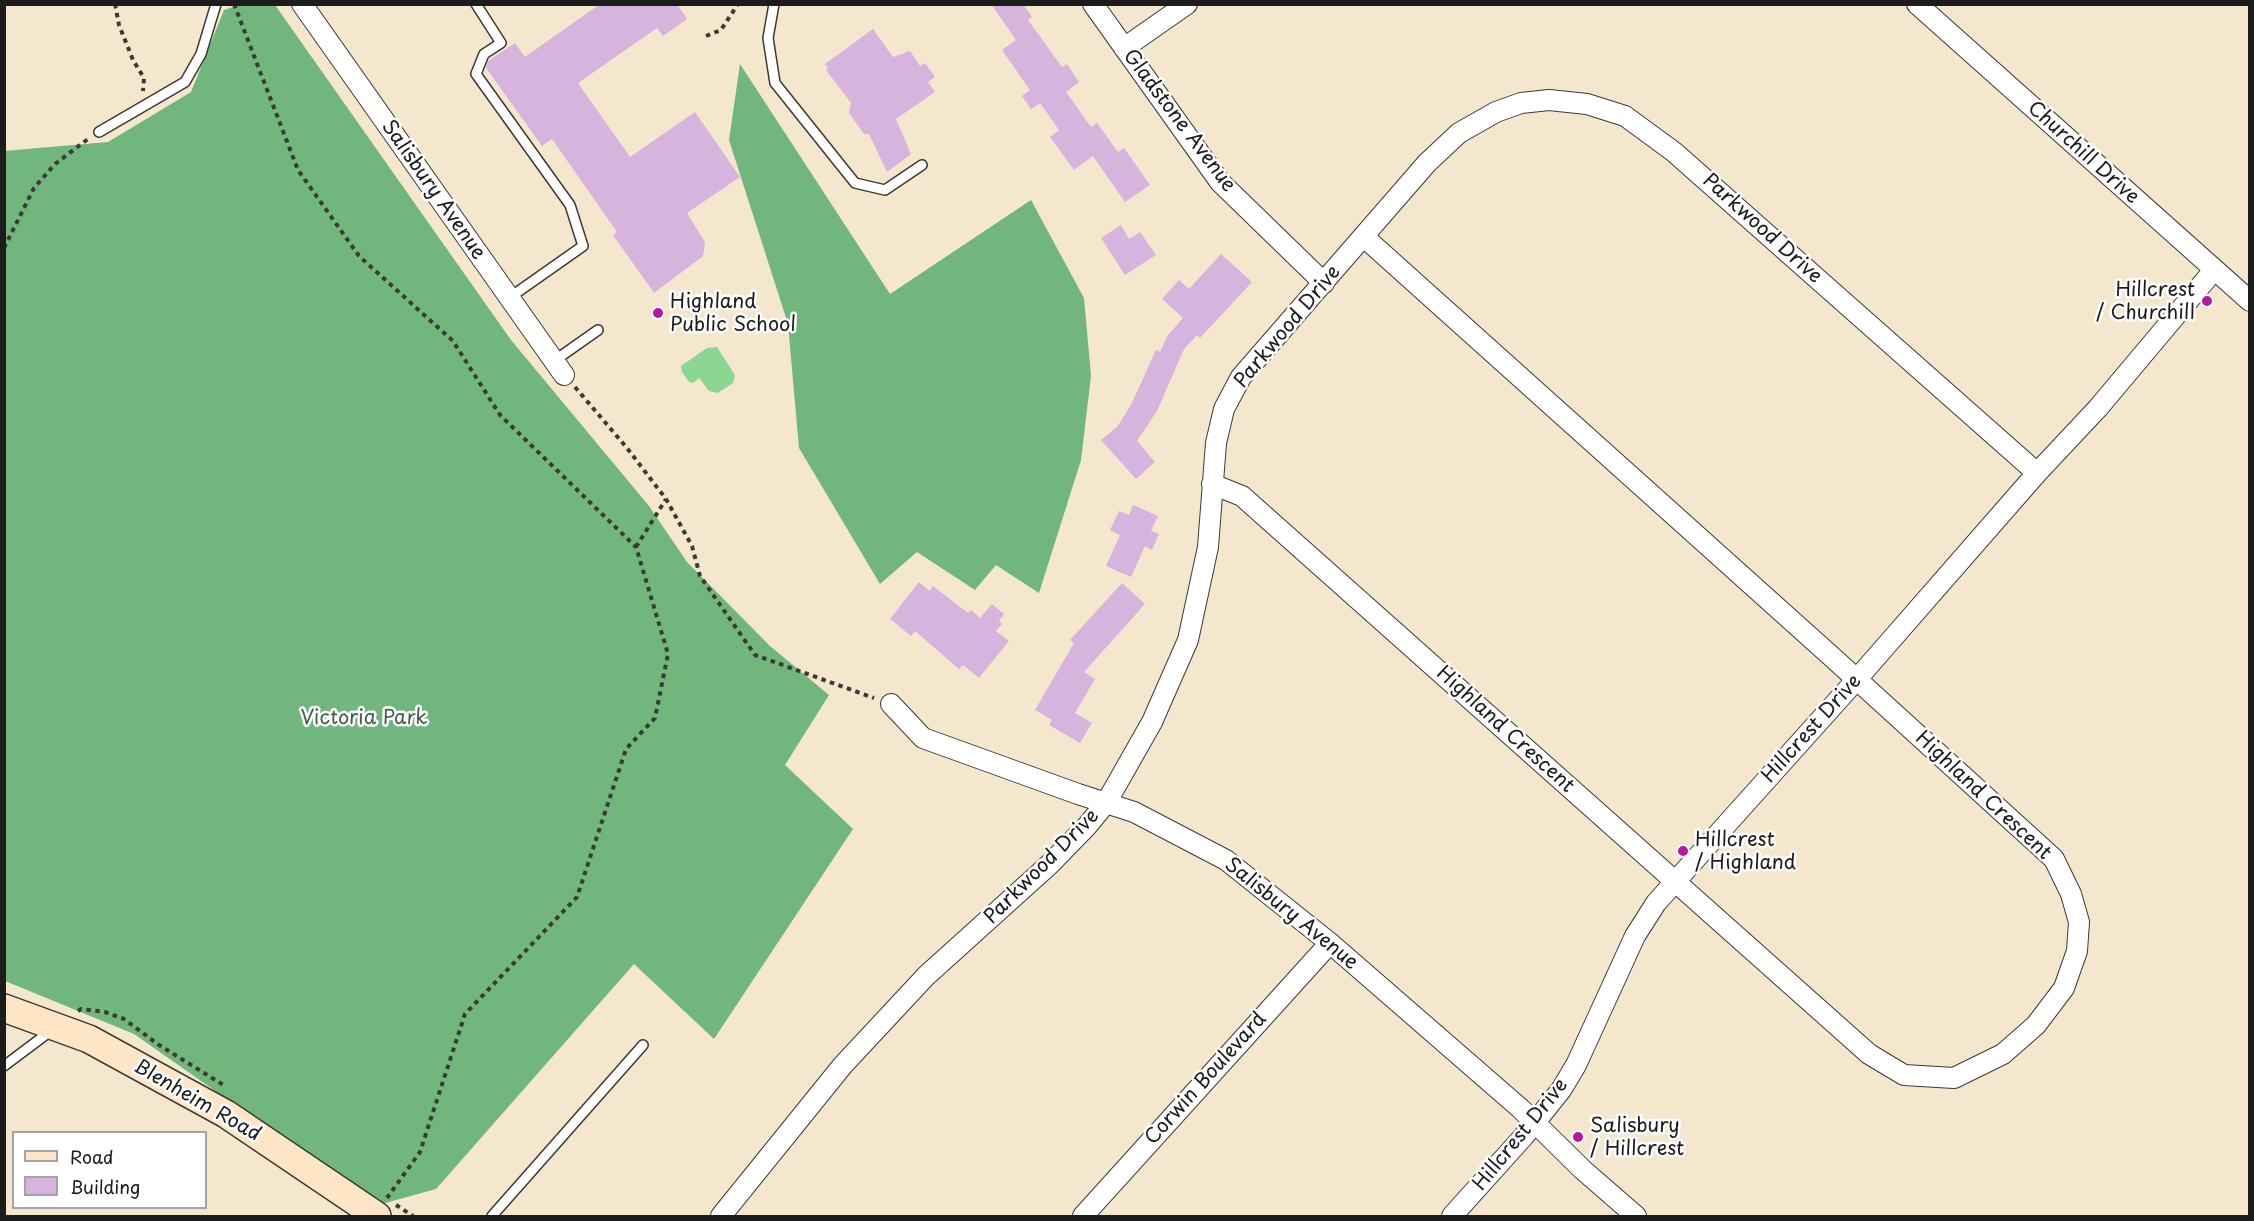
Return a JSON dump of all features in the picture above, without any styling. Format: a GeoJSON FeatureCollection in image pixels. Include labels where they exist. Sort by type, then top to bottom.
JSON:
{"type":"FeatureCollection","features":[{"type":"Feature","properties":{"kind":"main road","name":"Blenheim Road"},"geometry":{"type":"LineString","coordinates":[[4,1008],[89,1039],[226,1114],[382,1207]]}},
{"type":"Feature","properties":{"kind":"street","name":"Salisbury Avenue"},"geometry":{"type":"LineString","coordinates":[[302,4],[559,368]]}},
{"type":"Feature","properties":{"kind":"street","name":"Gladstone Avenue"},"geometry":{"type":"LineString","coordinates":[[1093,4],[1220,182],[1324,282]]}},
{"type":"Feature","properties":{"kind":"street"},"geometry":{"type":"LineString","coordinates":[[1124,48],[1187,4]]}},
{"type":"Feature","properties":{"kind":"street","name":"Churchill Drive"},"geometry":{"type":"LineString","coordinates":[[1917,4],[2250,301]]}},
{"type":"Feature","properties":{"kind":"street","name":"Parkwood Drive"},"geometry":{"type":"LineString","coordinates":[[721,1216],[843,1065],[926,976],[1050,864],[1106,803],[1152,722],[1188,640],[1208,547],[1216,443],[1224,409],[1241,377],[1427,163],[1459,133],[1496,112],[1521,103],[1549,100],[1587,104],[1625,116],[1674,152],[2037,473]]}},
{"type":"Feature","properties":{"kind":"street","name":"Highland Crescent"},"geometry":{"type":"LineString","coordinates":[[1212,484],[1242,496],[1869,1054],[1904,1075],[1954,1078],[2003,1054],[2036,1025],[2064,988],[2077,951],[2079,922],[2071,894],[2054,859],[1364,237]]}},
{"type":"Feature","properties":{"kind":"street","name":"Hillcrest Drive"},"geometry":{"type":"LineString","coordinates":[[1452,1216],[1535,1123],[1561,1090],[1576,1065],[1645,917],[2037,473],[2098,408],[2214,270]]}},
{"type":"Feature","properties":{"kind":"street","name":"Salisbury Avenue"},"geometry":{"type":"LineString","coordinates":[[891,704],[922,738],[1134,812],[1226,860],[1330,943],[1535,1123],[1583,1170],[1636,1216]]}},
{"type":"Feature","properties":{"kind":"street","name":"Corwin Boulevard"},"geometry":{"type":"LineString","coordinates":[[1083,1216],[1330,943]]}},
{"type":"Feature","properties":{"kind":"lane"},"geometry":{"type":"LineString","coordinates":[[99,132],[185,82],[201,54],[216,4]]}},
{"type":"Feature","properties":{"kind":"lane"},"geometry":{"type":"LineString","coordinates":[[476,4],[501,42],[484,54],[476,74],[570,205],[583,246],[510,298]]}},
{"type":"Feature","properties":{"kind":"lane"},"geometry":{"type":"LineString","coordinates":[[774,4],[768,38],[775,83],[855,183],[885,190],[922,165]]}},
{"type":"Feature","properties":{"kind":"lane"},"geometry":{"type":"LineString","coordinates":[[559,368],[598,330]]}},
{"type":"Feature","properties":{"kind":"lane"},"geometry":{"type":"LineString","coordinates":[[4,1066],[56,1027]]}},
{"type":"Feature","properties":{"kind":"lane"},"geometry":{"type":"LineString","coordinates":[[492,1216],[643,1045]]}},
{"type":"Feature","properties":{"kind":"path"},"geometry":{"type":"LineString","coordinates":[[116,4],[119,25],[144,78],[142,107]]}},
{"type":"Feature","properties":{"kind":"path"},"geometry":{"type":"LineString","coordinates":[[234,4],[298,170],[358,255],[453,341],[500,415],[636,547],[668,654],[655,717],[626,749],[577,897],[465,1014],[420,1152],[382,1207]]}},
{"type":"Feature","properties":{"kind":"path"},"geometry":{"type":"LineString","coordinates":[[706,36],[721,30],[738,4]]}},
{"type":"Feature","properties":{"kind":"path"},"geometry":{"type":"LineString","coordinates":[[4,248],[34,188],[55,164],[99,132]]}},
{"type":"Feature","properties":{"kind":"path"},"geometry":{"type":"LineString","coordinates":[[559,368],[627,448],[666,499],[692,546],[700,576],[755,655],[891,704]]}},
{"type":"Feature","properties":{"kind":"path"},"geometry":{"type":"LineString","coordinates":[[636,547],[666,499]]}},
{"type":"Feature","properties":{"kind":"green space","name":"Victoria Park"},"geometry":{"type":"Polygon","coordinates":[[[239,5],[275,5],[511,340],[649,506],[687,562],[770,646],[829,695],[785,765],[853,829],[714,1039],[634,964],[436,1189],[378,1205],[134,1034],[5,981],[4,151],[108,142],[191,92],[224,10],[239,5]]]}},
{"type":"Feature","properties":{"kind":"green space"},"geometry":{"type":"Polygon","coordinates":[[[740,64],[890,294],[1031,200],[1084,298],[1091,376],[1081,460],[1039,593],[996,565],[975,590],[917,552],[880,584],[799,448],[788,324],[729,140],[740,64]]]}},
{"type":"Feature","properties":{"kind":"green space"},"geometry":{"type":"Polygon","coordinates":[[[717,347],[735,375],[733,383],[718,393],[709,391],[699,378],[693,383],[689,382],[681,366],[707,348],[717,347]]]}},
{"type":"Feature","properties":{"kind":"building"},"geometry":{"type":"Polygon","coordinates":[[[600,4],[677,4],[687,19],[663,36],[657,28],[578,83],[630,157],[695,112],[740,177],[687,213],[705,242],[703,256],[654,293],[613,235],[617,232],[552,139],[542,146],[486,68],[488,61],[515,43],[525,57],[600,4]]]}},
{"type":"Feature","properties":{"kind":"building"},"geometry":{"type":"Polygon","coordinates":[[[991,4],[1023,4],[1032,17],[1028,20],[1062,67],[1067,64],[1079,82],[1066,92],[1091,127],[1097,123],[1118,152],[1124,148],[1150,185],[1125,202],[1093,156],[1074,170],[1050,137],[1059,130],[1040,103],[1031,109],[1022,96],[1030,90],[1002,50],[1016,40],[991,4]]]}},
{"type":"Feature","properties":{"kind":"building"},"geometry":{"type":"Polygon","coordinates":[[[873,29],[893,57],[910,51],[920,66],[925,63],[935,77],[928,82],[935,92],[896,119],[911,154],[887,172],[869,134],[864,134],[849,113],[851,103],[826,70],[828,68],[825,64],[873,29]]]}},
{"type":"Feature","properties":{"kind":"building"},"geometry":{"type":"Polygon","coordinates":[[[1121,225],[1129,239],[1140,232],[1156,255],[1125,275],[1101,238],[1121,225]]]}},
{"type":"Feature","properties":{"kind":"building"},"geometry":{"type":"Polygon","coordinates":[[[1221,254],[1252,282],[1200,338],[1197,335],[1184,349],[1157,411],[1137,441],[1155,462],[1136,479],[1101,440],[1117,427],[1131,405],[1156,350],[1160,352],[1168,335],[1183,318],[1162,299],[1179,280],[1189,289],[1221,254]]]}},
{"type":"Feature","properties":{"kind":"building"},"geometry":{"type":"Polygon","coordinates":[[[1133,505],[1158,516],[1151,531],[1159,534],[1152,550],[1145,546],[1131,577],[1106,566],[1120,535],[1110,530],[1119,511],[1129,515],[1133,505]]]}},
{"type":"Feature","properties":{"kind":"building"},"geometry":{"type":"Polygon","coordinates":[[[919,582],[930,591],[933,586],[968,613],[971,610],[980,618],[992,604],[1004,614],[999,621],[1002,624],[996,631],[1009,641],[979,678],[963,665],[959,669],[915,631],[911,636],[890,619],[919,582]]]}},
{"type":"Feature","properties":{"kind":"building"},"geometry":{"type":"Polygon","coordinates":[[[1122,583],[1145,604],[1084,672],[1095,679],[1075,713],[1092,723],[1080,743],[1049,725],[1052,720],[1035,710],[1074,643],[1070,640],[1122,583]]]}},
{"type":"Feature","properties":{"kind":"place","name":"Hillcrest / Churchill"},"geometry":{"type":"Point","coordinates":[2207,301]}},
{"type":"Feature","properties":{"kind":"place","name":"Highland Public School"},"geometry":{"type":"Point","coordinates":[658,313]}},
{"type":"Feature","properties":{"kind":"place","name":"Hillcrest / Highland"},"geometry":{"type":"Point","coordinates":[1683,851]}},
{"type":"Feature","properties":{"kind":"place","name":"Salisbury / Hillcrest"},"geometry":{"type":"Point","coordinates":[1578,1137]}}]}
